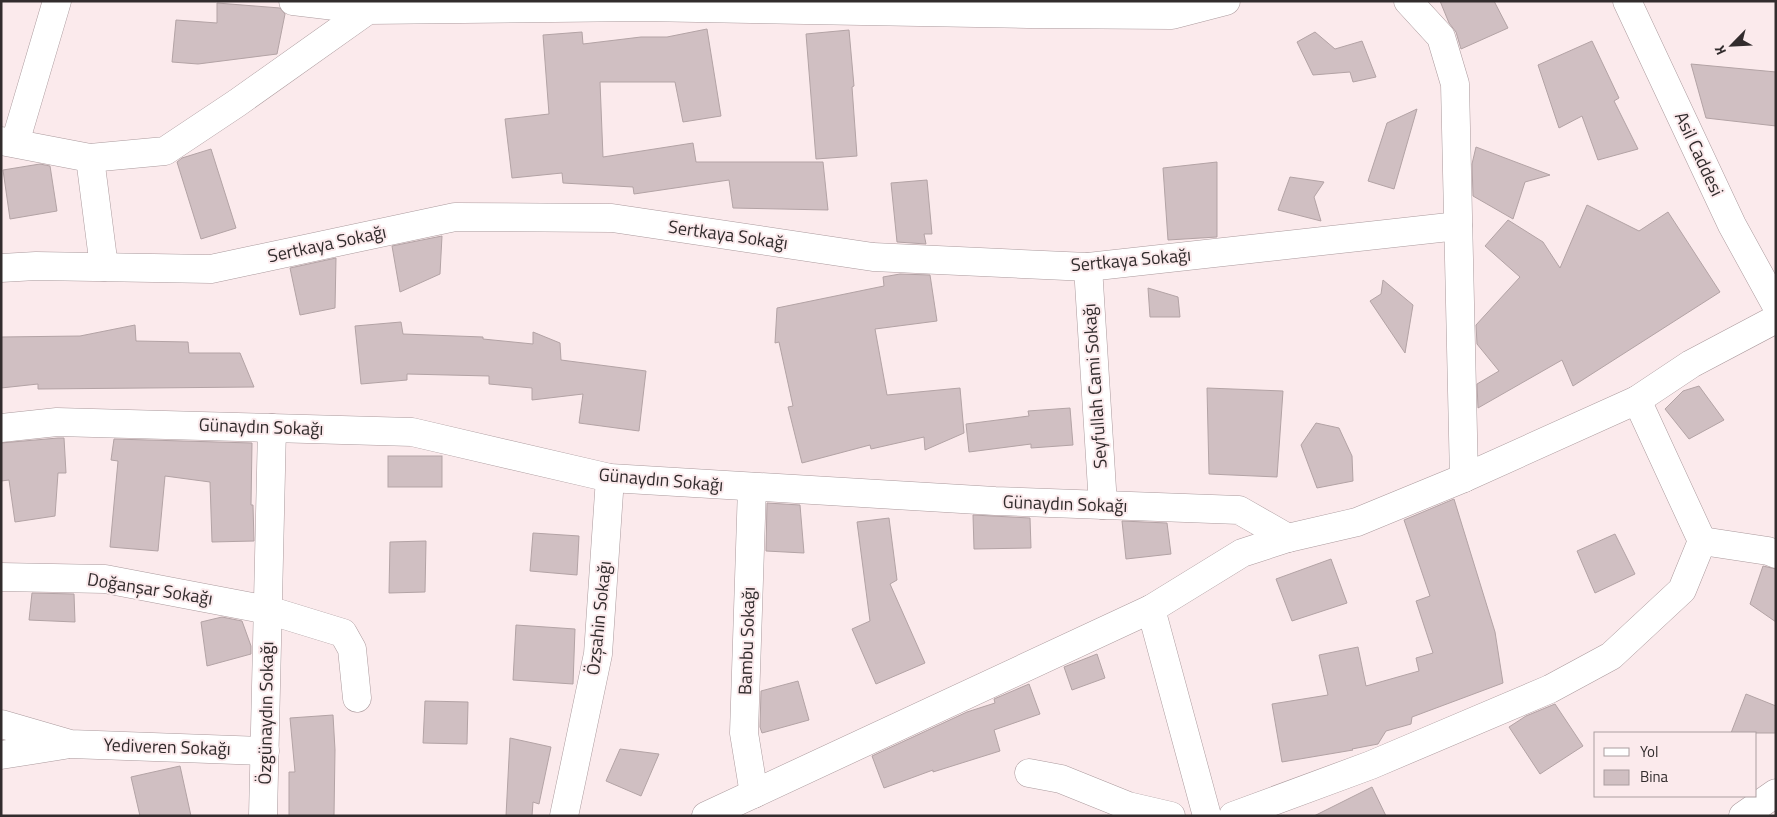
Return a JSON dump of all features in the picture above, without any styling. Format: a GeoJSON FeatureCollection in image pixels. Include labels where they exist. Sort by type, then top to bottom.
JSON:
{"type":"FeatureCollection","features":[{"type":"Feature","properties":{"kind":"street"},"geometry":{"type":"LineString","coordinates":[[57,1],[8,142],[90,158],[165,151],[237,103],[368,10]]}},
{"type":"Feature","properties":{"kind":"street"},"geometry":{"type":"LineString","coordinates":[[293,1],[368,10],[643,4],[1028,14],[1172,15],[1226,1]]}},
{"type":"Feature","properties":{"kind":"street"},"geometry":{"type":"LineString","coordinates":[[1408,1],[1441,37],[1455,84],[1464,478]]}},
{"type":"Feature","properties":{"kind":"street","name":"Asil Caddesi"},"geometry":{"type":"LineString","coordinates":[[1627,1],[1732,225],[1776,305]]}},
{"type":"Feature","properties":{"kind":"street"},"geometry":{"type":"LineString","coordinates":[[90,158],[104,267]]}},
{"type":"Feature","properties":{"kind":"street","name":"Sertkaya Sokağı"},"geometry":{"type":"LineString","coordinates":[[1,268],[36,266],[211,269],[455,216],[612,218],[873,256],[1088,267],[1458,226]]}},
{"type":"Feature","properties":{"kind":"street","name":"Seyfullah Cami Sokağı"},"geometry":{"type":"LineString","coordinates":[[1088,267],[1103,505]]}},
{"type":"Feature","properties":{"kind":"street"},"geometry":{"type":"LineString","coordinates":[[706,816],[1151,609],[1242,553],[1288,538],[1357,522],[1464,478],[1637,400],[1691,364],[1776,319]]}},
{"type":"Feature","properties":{"kind":"street"},"geometry":{"type":"LineString","coordinates":[[1233,816],[1380,761],[1550,689],[1611,656],[1682,590],[1702,541],[1637,400]]}},
{"type":"Feature","properties":{"kind":"street","name":"Günaydın Sokağı"},"geometry":{"type":"LineString","coordinates":[[1,428],[57,422],[412,432],[610,478],[995,501],[1239,510],[1288,538]]}},
{"type":"Feature","properties":{"kind":"street","name":"Özgünaydın Sokağı"},"geometry":{"type":"LineString","coordinates":[[263,816],[272,428]]}},
{"type":"Feature","properties":{"kind":"street","name":"Özşahin Sokağı"},"geometry":{"type":"LineString","coordinates":[[564,816],[598,654],[610,478]]}},
{"type":"Feature","properties":{"kind":"street","name":"Bambu Sokağı"},"geometry":{"type":"LineString","coordinates":[[752,487],[744,733],[754,794]]}},
{"type":"Feature","properties":{"kind":"street"},"geometry":{"type":"LineString","coordinates":[[1702,541],[1768,551],[1776,554]]}},
{"type":"Feature","properties":{"kind":"street","name":"Doğanşar Sokağı"},"geometry":{"type":"LineString","coordinates":[[1,577],[105,578],[268,610]]}},
{"type":"Feature","properties":{"kind":"street"},"geometry":{"type":"LineString","coordinates":[[1151,609],[1207,816]]}},
{"type":"Feature","properties":{"kind":"street"},"geometry":{"type":"LineString","coordinates":[[268,610],[343,633],[352,649],[357,698]]}},
{"type":"Feature","properties":{"kind":"street","name":"Yediveren Sokağı"},"geometry":{"type":"LineString","coordinates":[[1,724],[70,744]]}},
{"type":"Feature","properties":{"kind":"street","name":"Yediveren Sokağı"},"geometry":{"type":"LineString","coordinates":[[1,755],[70,744],[265,751]]}},
{"type":"Feature","properties":{"kind":"street"},"geometry":{"type":"LineString","coordinates":[[1030,774],[1061,779],[1128,806],[1171,816]]}},
{"type":"Feature","properties":{"kind":"street"},"geometry":{"type":"LineString","coordinates":[[1743,816],[1776,792]]}},
{"type":"Feature","properties":{"kind":"building"},"geometry":{"type":"Polygon","coordinates":[[[1440,1],[1494,1],[1508,28],[1461,49],[1456,32],[1449,23],[1440,1]]]}},
{"type":"Feature","properties":{"kind":"building"},"geometry":{"type":"Polygon","coordinates":[[[217,3],[280,8],[285,14],[277,54],[198,64],[172,62],[176,20],[217,23],[217,3]]]}},
{"type":"Feature","properties":{"kind":"building"},"geometry":{"type":"Polygon","coordinates":[[[707,29],[721,116],[683,122],[675,82],[600,82],[603,157],[693,143],[696,162],[823,162],[828,210],[733,208],[729,180],[634,194],[633,187],[563,183],[562,173],[512,178],[505,119],[549,114],[543,35],[582,32],[583,44],[641,37],[667,37],[707,29]]]}},
{"type":"Feature","properties":{"kind":"building"},"geometry":{"type":"Polygon","coordinates":[[[849,30],[857,156],[816,159],[806,34],[849,30]]]}},
{"type":"Feature","properties":{"kind":"building"},"geometry":{"type":"Polygon","coordinates":[[[1315,32],[1335,49],[1362,41],[1376,77],[1353,82],[1350,72],[1313,75],[1297,42],[1315,32]]]}},
{"type":"Feature","properties":{"kind":"building"},"geometry":{"type":"Polygon","coordinates":[[[1592,41],[1619,98],[1614,101],[1638,149],[1598,160],[1582,116],[1559,128],[1538,65],[1592,41]]]}},
{"type":"Feature","properties":{"kind":"building"},"geometry":{"type":"Polygon","coordinates":[[[1691,64],[1776,72],[1776,126],[1706,118],[1691,64]]]}},
{"type":"Feature","properties":{"kind":"building"},"geometry":{"type":"Polygon","coordinates":[[[1417,109],[1394,189],[1368,181],[1387,123],[1417,109]]]}},
{"type":"Feature","properties":{"kind":"building"},"geometry":{"type":"Polygon","coordinates":[[[1476,147],[1550,175],[1525,182],[1513,219],[1473,196],[1472,164],[1476,147]]]}},
{"type":"Feature","properties":{"kind":"building"},"geometry":{"type":"Polygon","coordinates":[[[211,149],[236,228],[201,239],[177,162],[182,158],[211,149]]]}},
{"type":"Feature","properties":{"kind":"building"},"geometry":{"type":"Polygon","coordinates":[[[1217,162],[1217,237],[1168,240],[1163,168],[1217,162]]]}},
{"type":"Feature","properties":{"kind":"building"},"geometry":{"type":"Polygon","coordinates":[[[40,164],[50,166],[57,211],[10,219],[3,170],[40,164]]]}},
{"type":"Feature","properties":{"kind":"building"},"geometry":{"type":"Polygon","coordinates":[[[1290,177],[1324,182],[1314,197],[1321,221],[1278,210],[1290,177]]]}},
{"type":"Feature","properties":{"kind":"building"},"geometry":{"type":"Polygon","coordinates":[[[927,180],[932,234],[924,234],[926,244],[897,242],[891,183],[927,180]]]}},
{"type":"Feature","properties":{"kind":"building"},"geometry":{"type":"Polygon","coordinates":[[[1587,205],[1639,231],[1668,212],[1720,292],[1573,386],[1562,360],[1478,408],[1477,384],[1499,371],[1477,344],[1476,325],[1520,277],[1485,246],[1508,220],[1543,242],[1560,268],[1587,205]]]}},
{"type":"Feature","properties":{"kind":"building"},"geometry":{"type":"Polygon","coordinates":[[[442,236],[440,274],[400,292],[392,246],[442,236]]]}},
{"type":"Feature","properties":{"kind":"building"},"geometry":{"type":"Polygon","coordinates":[[[336,258],[335,308],[300,315],[290,268],[336,258]]]}},
{"type":"Feature","properties":{"kind":"building"},"geometry":{"type":"Polygon","coordinates":[[[900,274],[930,275],[937,321],[875,329],[887,395],[960,388],[964,433],[925,450],[924,437],[871,449],[870,445],[802,463],[788,407],[793,406],[779,342],[775,343],[777,308],[884,286],[883,277],[900,274]]]}},
{"type":"Feature","properties":{"kind":"building"},"geometry":{"type":"Polygon","coordinates":[[[1383,280],[1413,305],[1405,353],[1370,301],[1381,294],[1383,280]]]}},
{"type":"Feature","properties":{"kind":"building"},"geometry":{"type":"Polygon","coordinates":[[[1148,288],[1178,297],[1180,317],[1150,317],[1148,288]]]}},
{"type":"Feature","properties":{"kind":"building"},"geometry":{"type":"Polygon","coordinates":[[[401,322],[403,334],[483,337],[483,339],[533,344],[533,332],[560,343],[561,360],[646,371],[639,431],[579,423],[583,394],[532,400],[532,388],[489,384],[489,376],[407,374],[407,380],[361,384],[355,326],[401,322]]]}},
{"type":"Feature","properties":{"kind":"building"},"geometry":{"type":"Polygon","coordinates":[[[135,325],[136,341],[188,342],[189,353],[240,353],[254,387],[38,389],[38,384],[1,388],[1,337],[80,336],[135,325]]]}},
{"type":"Feature","properties":{"kind":"building"},"geometry":{"type":"Polygon","coordinates":[[[1699,386],[1724,420],[1689,439],[1665,409],[1683,391],[1699,386]]]}},
{"type":"Feature","properties":{"kind":"building"},"geometry":{"type":"Polygon","coordinates":[[[1207,388],[1283,391],[1277,477],[1209,474],[1207,388]]]}},
{"type":"Feature","properties":{"kind":"building"},"geometry":{"type":"Polygon","coordinates":[[[1070,408],[1073,445],[1031,448],[1031,444],[969,452],[966,424],[1029,416],[1028,411],[1070,408]]]}},
{"type":"Feature","properties":{"kind":"building"},"geometry":{"type":"Polygon","coordinates":[[[1316,423],[1339,428],[1352,456],[1353,481],[1317,488],[1301,445],[1316,423]]]}},
{"type":"Feature","properties":{"kind":"building"},"geometry":{"type":"Polygon","coordinates":[[[64,438],[66,473],[58,473],[55,516],[15,522],[9,480],[1,481],[1,443],[64,438]]]}},
{"type":"Feature","properties":{"kind":"building"},"geometry":{"type":"Polygon","coordinates":[[[114,439],[252,443],[251,505],[253,505],[254,541],[212,542],[210,482],[165,476],[158,551],[110,547],[118,461],[111,460],[114,439]]]}},
{"type":"Feature","properties":{"kind":"building"},"geometry":{"type":"Polygon","coordinates":[[[388,456],[442,456],[442,487],[388,487],[388,456]]]}},
{"type":"Feature","properties":{"kind":"building"},"geometry":{"type":"Polygon","coordinates":[[[1454,499],[1495,632],[1503,683],[1412,717],[1411,724],[1386,731],[1378,744],[1282,762],[1272,704],[1328,695],[1319,655],[1358,647],[1366,686],[1419,671],[1416,658],[1433,653],[1416,601],[1430,596],[1404,520],[1454,499]]]}},
{"type":"Feature","properties":{"kind":"building"},"geometry":{"type":"Polygon","coordinates":[[[767,503],[800,505],[804,553],[766,551],[767,503]]]}},
{"type":"Feature","properties":{"kind":"building"},"geometry":{"type":"Polygon","coordinates":[[[973,515],[1030,518],[1031,548],[974,549],[973,515]]]}},
{"type":"Feature","properties":{"kind":"building"},"geometry":{"type":"Polygon","coordinates":[[[889,518],[897,580],[890,584],[925,663],[876,684],[852,629],[870,621],[857,522],[889,518]]]}},
{"type":"Feature","properties":{"kind":"building"},"geometry":{"type":"Polygon","coordinates":[[[1122,521],[1167,523],[1171,554],[1126,559],[1122,521]]]}},
{"type":"Feature","properties":{"kind":"building"},"geometry":{"type":"Polygon","coordinates":[[[533,533],[579,536],[577,575],[530,571],[533,533]]]}},
{"type":"Feature","properties":{"kind":"building"},"geometry":{"type":"Polygon","coordinates":[[[1615,534],[1635,574],[1595,593],[1577,551],[1615,534]]]}},
{"type":"Feature","properties":{"kind":"building"},"geometry":{"type":"Polygon","coordinates":[[[426,541],[425,592],[389,593],[390,542],[426,541]]]}},
{"type":"Feature","properties":{"kind":"building"},"geometry":{"type":"Polygon","coordinates":[[[1331,559],[1347,603],[1292,621],[1276,579],[1331,559]]]}},
{"type":"Feature","properties":{"kind":"building"},"geometry":{"type":"Polygon","coordinates":[[[1763,566],[1776,569],[1776,622],[1750,604],[1763,566]]]}},
{"type":"Feature","properties":{"kind":"building"},"geometry":{"type":"Polygon","coordinates":[[[32,593],[74,594],[75,622],[29,620],[32,593]]]}},
{"type":"Feature","properties":{"kind":"building"},"geometry":{"type":"Polygon","coordinates":[[[222,617],[242,621],[251,646],[251,654],[207,666],[201,622],[222,617]]]}},
{"type":"Feature","properties":{"kind":"building"},"geometry":{"type":"Polygon","coordinates":[[[516,625],[575,629],[573,684],[513,680],[516,625]]]}},
{"type":"Feature","properties":{"kind":"building"},"geometry":{"type":"Polygon","coordinates":[[[1097,654],[1105,678],[1072,690],[1064,667],[1097,654]]]}},
{"type":"Feature","properties":{"kind":"building"},"geometry":{"type":"Polygon","coordinates":[[[798,681],[809,720],[762,733],[760,727],[761,691],[798,681]]]}},
{"type":"Feature","properties":{"kind":"building"},"geometry":{"type":"Polygon","coordinates":[[[1029,684],[1040,714],[994,730],[1000,751],[933,772],[933,770],[884,788],[872,756],[967,712],[995,703],[994,699],[1029,684]]]}},
{"type":"Feature","properties":{"kind":"building"},"geometry":{"type":"Polygon","coordinates":[[[1746,694],[1776,706],[1776,733],[1731,732],[1746,694]]]}},
{"type":"Feature","properties":{"kind":"building"},"geometry":{"type":"Polygon","coordinates":[[[425,701],[468,702],[467,744],[423,743],[425,701]]]}},
{"type":"Feature","properties":{"kind":"building"},"geometry":{"type":"Polygon","coordinates":[[[1555,704],[1583,746],[1540,774],[1509,727],[1526,716],[1555,704]]]}},
{"type":"Feature","properties":{"kind":"building"},"geometry":{"type":"Polygon","coordinates":[[[333,715],[335,750],[334,816],[289,816],[289,772],[295,772],[290,718],[333,715]]]}},
{"type":"Feature","properties":{"kind":"building"},"geometry":{"type":"Polygon","coordinates":[[[510,738],[551,747],[539,804],[533,802],[532,816],[506,816],[510,738]]]}},
{"type":"Feature","properties":{"kind":"building"},"geometry":{"type":"Polygon","coordinates":[[[620,749],[659,754],[641,796],[606,781],[620,749]]]}},
{"type":"Feature","properties":{"kind":"building"},"geometry":{"type":"Polygon","coordinates":[[[180,766],[191,816],[140,816],[131,777],[180,766]]]}},
{"type":"Feature","properties":{"kind":"building"},"geometry":{"type":"Polygon","coordinates":[[[1372,787],[1386,816],[1314,816],[1372,787]]]}}]}
